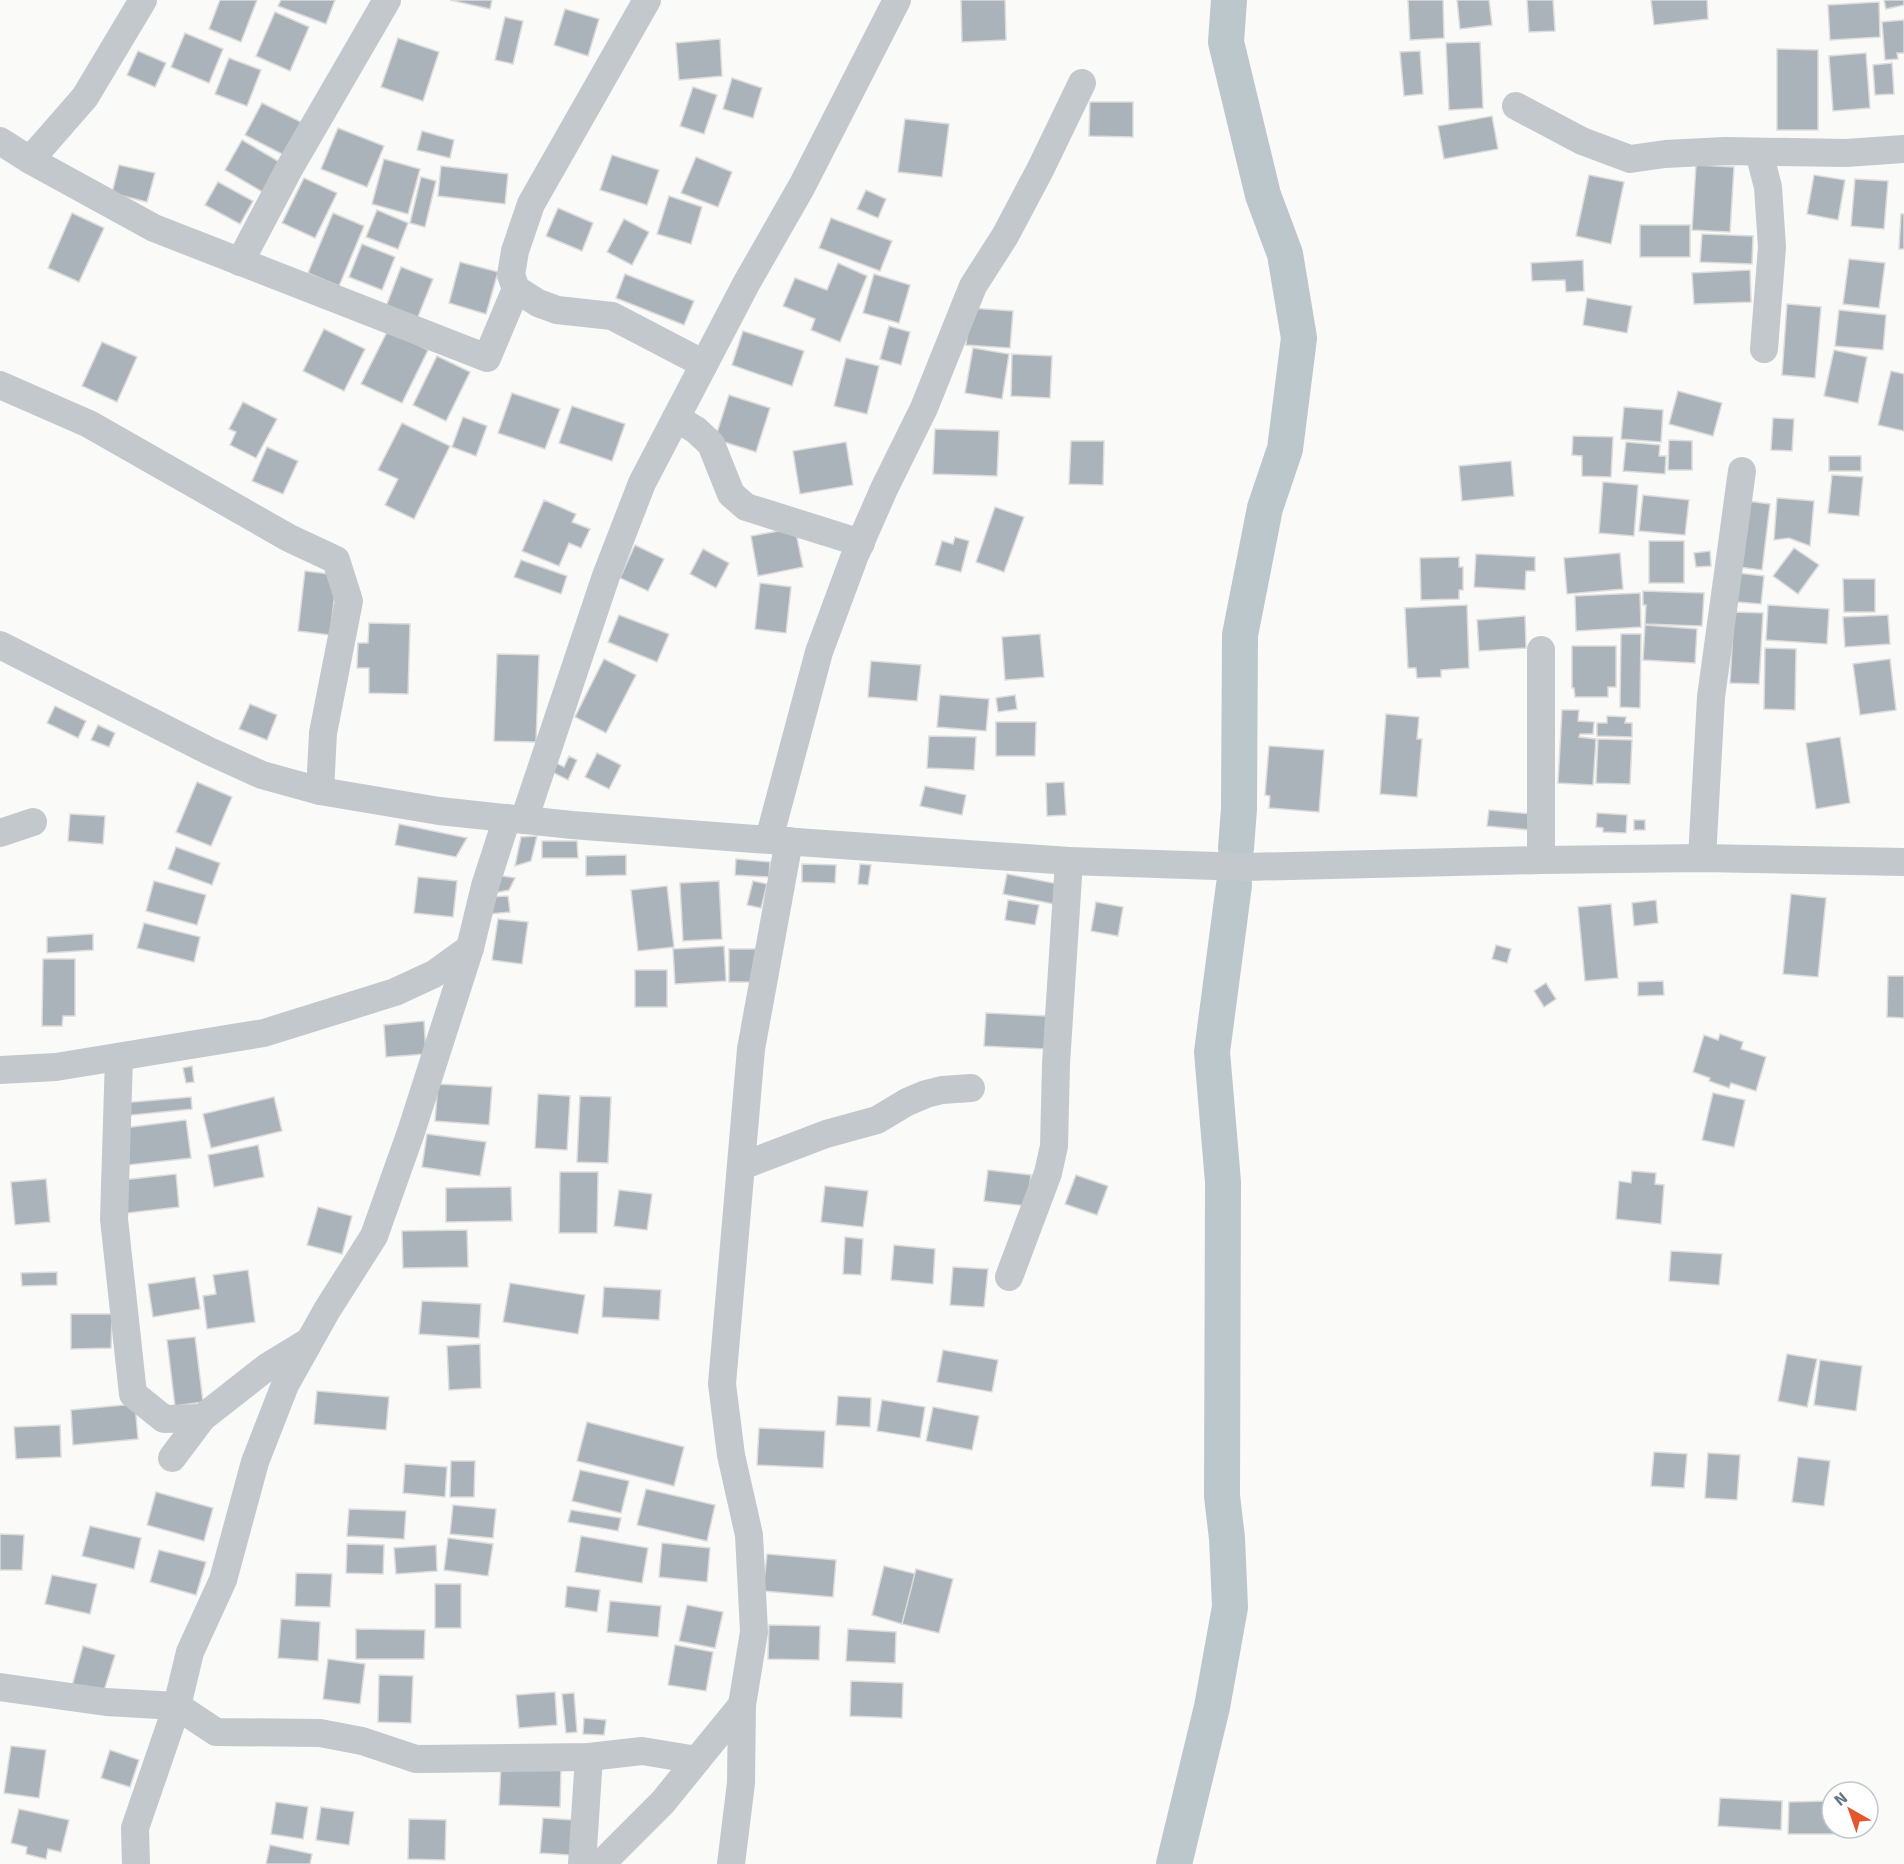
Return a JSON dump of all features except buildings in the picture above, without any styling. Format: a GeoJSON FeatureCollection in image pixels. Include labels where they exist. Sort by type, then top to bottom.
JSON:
{"type":"FeatureCollection","features":[{"type":"Feature","properties":{"kind":"street"},"geometry":{"type":"LineString","coordinates":[[30,160],[85,97],[143,0]]}},
{"type":"Feature","properties":{"kind":"street"},"geometry":{"type":"LineString","coordinates":[[240,262],[294,160],[387,0]]}},
{"type":"Feature","properties":{"kind":"street"},"geometry":{"type":"LineString","coordinates":[[647,0],[531,204],[515,251],[511,275],[516,290],[538,303],[557,310],[612,316],[704,364]]}},
{"type":"Feature","properties":{"kind":"street"},"geometry":{"type":"LineString","coordinates":[[136,1864],[135,1828],[177,1706],[190,1652],[223,1580],[255,1462],[285,1385],[309,1341],[374,1236],[411,1132],[470,948],[485,886],[515,819],[642,483],[746,284],[802,186],[897,0]]}},
{"type":"Feature","properties":{"kind":"street"},"geometry":{"type":"LineString","coordinates":[[731,1864],[741,1783],[742,1705],[754,1632],[748,1535],[730,1455],[722,1384],[751,1049],[779,840],[819,652],[861,543],[884,489],[924,408],[973,286],[1010,227],[1082,83]]}},
{"type":"Feature","properties":{"kind":"street"},"geometry":{"type":"LineString","coordinates":[[1516,106],[1582,141],[1630,159],[1713,151],[1846,153],[1904,149]]}},
{"type":"Feature","properties":{"kind":"street"},"geometry":{"type":"LineString","coordinates":[[0,141],[154,228],[487,358],[516,290]]}},
{"type":"Feature","properties":{"kind":"street"},"geometry":{"type":"LineString","coordinates":[[1759,152],[1768,187],[1772,247],[1764,349]]}},
{"type":"Feature","properties":{"kind":"street"},"geometry":{"type":"LineString","coordinates":[[0,385],[89,424],[289,538],[336,560],[349,602],[323,733],[320,791]]}},
{"type":"Feature","properties":{"kind":"street"},"geometry":{"type":"LineString","coordinates":[[676,418],[696,430],[711,444],[731,495],[746,507],[861,543]]}},
{"type":"Feature","properties":{"kind":"street"},"geometry":{"type":"LineString","coordinates":[[1702,858],[1711,697],[1742,471]]}},
{"type":"Feature","properties":{"kind":"street"},"geometry":{"type":"LineString","coordinates":[[0,645],[251,771],[320,791],[439,811],[779,840],[1069,861],[1245,867],[1702,858],[1904,862]]}},
{"type":"Feature","properties":{"kind":"street"},"geometry":{"type":"LineString","coordinates":[[1541,650],[1541,860]]}},
{"type":"Feature","properties":{"kind":"street"},"geometry":{"type":"LineString","coordinates":[[0,833],[33,822]]}},
{"type":"Feature","properties":{"kind":"street"},"geometry":{"type":"LineString","coordinates":[[1009,1277],[1048,1173],[1054,1146],[1056,1064],[1069,861]]}},
{"type":"Feature","properties":{"kind":"street"},"geometry":{"type":"LineString","coordinates":[[0,1070],[56,1066],[119,1057],[264,1032],[396,992],[434,974],[470,948]]}},
{"type":"Feature","properties":{"kind":"street"},"geometry":{"type":"LineString","coordinates":[[119,1057],[114,1218],[134,1394],[164,1419],[202,1418]]}},
{"type":"Feature","properties":{"kind":"street"},"geometry":{"type":"LineString","coordinates":[[742,1166],[826,1134],[877,1120],[907,1101],[926,1094],[942,1090],[971,1088]]}},
{"type":"Feature","properties":{"kind":"street"},"geometry":{"type":"LineString","coordinates":[[172,1458],[202,1418],[267,1367],[309,1341]]}},
{"type":"Feature","properties":{"kind":"street"},"geometry":{"type":"LineString","coordinates":[[0,1687],[106,1702],[177,1706],[216,1732],[320,1733],[362,1741],[416,1759],[589,1756],[642,1751],[697,1760]]}},
{"type":"Feature","properties":{"kind":"street"},"geometry":{"type":"LineString","coordinates":[[601,1864],[663,1802],[742,1705]]}},
{"type":"Feature","properties":{"kind":"street"},"geometry":{"type":"LineString","coordinates":[[582,1864],[589,1756]]}},
{"type":"Feature","properties":{"kind":"waterway"},"geometry":{"type":"LineString","coordinates":[[1229,0],[1226,42],[1263,195],[1285,254],[1299,338],[1285,449],[1265,508],[1240,635],[1239,809],[1236,848]]}},
{"type":"Feature","properties":{"kind":"waterway"},"geometry":{"type":"LineString","coordinates":[[1174,1864],[1212,1707],[1230,1607],[1227,1538],[1222,1496],[1223,1182],[1212,1052],[1234,885]]}}]}
